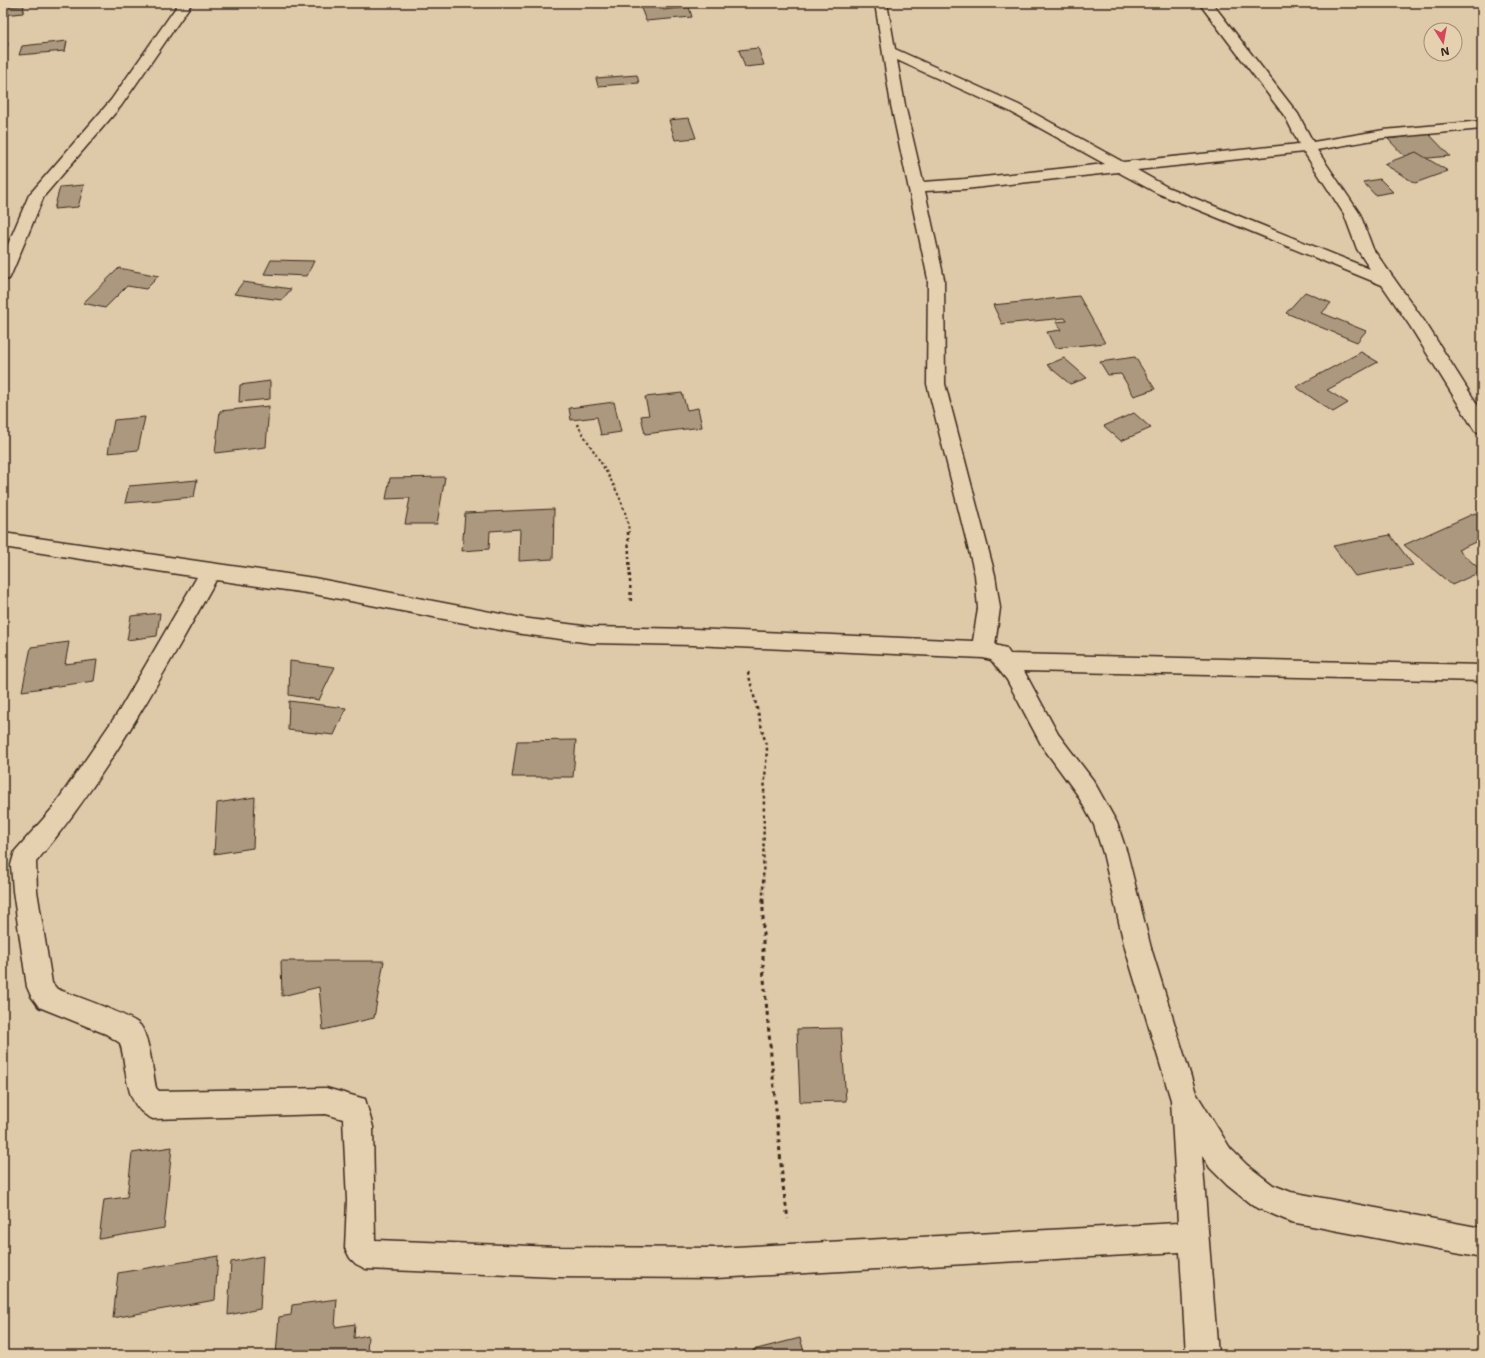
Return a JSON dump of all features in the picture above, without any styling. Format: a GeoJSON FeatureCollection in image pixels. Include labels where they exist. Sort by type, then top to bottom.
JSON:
{"type":"FeatureCollection","features":[{"type":"Feature","properties":{"kind":"street"},"geometry":{"type":"LineString","coordinates":[[3,275],[37,195],[116,103],[186,3]]}},
{"type":"Feature","properties":{"kind":"street"},"geometry":{"type":"LineString","coordinates":[[880,3],[898,105],[936,279],[936,384],[985,575],[990,608],[983,650]]}},
{"type":"Feature","properties":{"kind":"street"},"geometry":{"type":"LineString","coordinates":[[1205,3],[1293,117],[1308,147],[1352,214],[1365,249],[1389,282],[1482,427]]}},
{"type":"Feature","properties":{"kind":"street"},"geometry":{"type":"LineString","coordinates":[[889,51],[1014,108],[1162,190],[1389,282]]}},
{"type":"Feature","properties":{"kind":"street"},"geometry":{"type":"LineString","coordinates":[[917,187],[1120,168],[1308,147],[1384,134],[1482,125]]}},
{"type":"Feature","properties":{"kind":"street"},"geometry":{"type":"LineString","coordinates":[[3,540],[210,572],[314,586],[522,626],[591,635],[738,639],[983,650],[998,654],[1014,674],[1050,740],[1085,787],[1106,824],[1115,853],[1138,948],[1184,1099],[1202,1355]]}},
{"type":"Feature","properties":{"kind":"street"},"geometry":{"type":"LineString","coordinates":[[210,572],[127,717],[59,817],[24,858],[23,865],[25,890],[40,987],[48,998],[115,1025],[130,1034],[134,1044],[144,1094],[153,1105],[326,1101],[355,1109],[359,1127],[361,1200],[360,1248],[366,1254],[556,1262],[716,1263],[1194,1237]]}},
{"type":"Feature","properties":{"kind":"street"},"geometry":{"type":"LineString","coordinates":[[1005,662],[1482,673]]}},
{"type":"Feature","properties":{"kind":"street"},"geometry":{"type":"LineString","coordinates":[[1184,1099],[1220,1158],[1237,1176],[1263,1196],[1291,1207],[1482,1243]]}},
{"type":"Feature","properties":{"kind":"path"},"geometry":{"type":"LineString","coordinates":[[577,424],[614,488],[628,520],[632,636]]}},
{"type":"Feature","properties":{"kind":"path"},"geometry":{"type":"LineString","coordinates":[[738,639],[767,749],[764,793],[763,968],[783,1186],[795,1259]]}},
{"type":"Feature","properties":{"kind":"building"},"geometry":{"type":"Polygon","coordinates":[[[639,3],[661,3],[663,10],[689,7],[692,17],[646,21],[639,3]]]}},
{"type":"Feature","properties":{"kind":"building"},"geometry":{"type":"Polygon","coordinates":[[[24,5],[23,13],[3,15],[3,7],[24,5]]]}},
{"type":"Feature","properties":{"kind":"building"},"geometry":{"type":"Polygon","coordinates":[[[67,41],[65,51],[19,55],[22,46],[67,41]]]}},
{"type":"Feature","properties":{"kind":"building"},"geometry":{"type":"Polygon","coordinates":[[[3,43],[8,43],[3,61],[3,43]]]}},
{"type":"Feature","properties":{"kind":"building"},"geometry":{"type":"Polygon","coordinates":[[[758,48],[764,65],[745,67],[739,50],[758,48]]]}},
{"type":"Feature","properties":{"kind":"building"},"geometry":{"type":"Polygon","coordinates":[[[637,75],[639,83],[598,86],[596,78],[637,75]]]}},
{"type":"Feature","properties":{"kind":"building"},"geometry":{"type":"Polygon","coordinates":[[[689,118],[696,138],[675,140],[669,120],[689,118]]]}},
{"type":"Feature","properties":{"kind":"building"},"geometry":{"type":"Polygon","coordinates":[[[1429,134],[1450,156],[1408,160],[1388,139],[1429,134]]]}},
{"type":"Feature","properties":{"kind":"building"},"geometry":{"type":"Polygon","coordinates":[[[1416,152],[1448,171],[1415,183],[1384,164],[1416,152]]]}},
{"type":"Feature","properties":{"kind":"building"},"geometry":{"type":"Polygon","coordinates":[[[1380,179],[1393,192],[1375,195],[1363,182],[1380,179]]]}},
{"type":"Feature","properties":{"kind":"building"},"geometry":{"type":"Polygon","coordinates":[[[84,185],[78,207],[54,209],[60,187],[84,185]]]}},
{"type":"Feature","properties":{"kind":"building"},"geometry":{"type":"Polygon","coordinates":[[[271,260],[314,261],[307,276],[264,274],[271,260]]]}},
{"type":"Feature","properties":{"kind":"building"},"geometry":{"type":"Polygon","coordinates":[[[119,268],[159,276],[146,289],[127,286],[105,308],[83,303],[119,268]]]}},
{"type":"Feature","properties":{"kind":"building"},"geometry":{"type":"Polygon","coordinates":[[[243,282],[291,289],[282,300],[234,294],[243,282]]]}},
{"type":"Feature","properties":{"kind":"building"},"geometry":{"type":"Polygon","coordinates":[[[1305,292],[1331,303],[1322,313],[1366,331],[1357,342],[1286,313],[1305,292]]]}},
{"type":"Feature","properties":{"kind":"building"},"geometry":{"type":"Polygon","coordinates":[[[1079,296],[1105,343],[1055,348],[1047,332],[1061,330],[1056,322],[1067,321],[1065,318],[1002,324],[993,305],[1079,296]]]}},
{"type":"Feature","properties":{"kind":"building"},"geometry":{"type":"Polygon","coordinates":[[[1361,352],[1378,362],[1327,390],[1348,403],[1333,412],[1296,387],[1361,352]]]}},
{"type":"Feature","properties":{"kind":"building"},"geometry":{"type":"Polygon","coordinates":[[[1135,357],[1155,389],[1134,396],[1121,374],[1108,375],[1100,362],[1135,357]]]}},
{"type":"Feature","properties":{"kind":"building"},"geometry":{"type":"Polygon","coordinates":[[[1064,358],[1087,378],[1070,384],[1047,365],[1064,358]]]}},
{"type":"Feature","properties":{"kind":"building"},"geometry":{"type":"Polygon","coordinates":[[[270,381],[270,399],[239,402],[240,385],[270,381]]]}},
{"type":"Feature","properties":{"kind":"building"},"geometry":{"type":"Polygon","coordinates":[[[682,393],[687,410],[698,408],[702,427],[645,434],[641,416],[649,415],[645,397],[682,393]]]}},
{"type":"Feature","properties":{"kind":"building"},"geometry":{"type":"Polygon","coordinates":[[[614,402],[621,432],[601,435],[597,417],[571,420],[569,408],[614,402]]]}},
{"type":"Feature","properties":{"kind":"building"},"geometry":{"type":"Polygon","coordinates":[[[269,406],[266,447],[215,453],[220,411],[269,406]]]}},
{"type":"Feature","properties":{"kind":"building"},"geometry":{"type":"Polygon","coordinates":[[[1134,413],[1151,428],[1121,441],[1104,426],[1134,413]]]}},
{"type":"Feature","properties":{"kind":"building"},"geometry":{"type":"Polygon","coordinates":[[[145,417],[138,450],[108,453],[114,420],[145,417]]]}},
{"type":"Feature","properties":{"kind":"building"},"geometry":{"type":"Polygon","coordinates":[[[445,477],[437,524],[405,524],[410,498],[386,499],[390,478],[445,477]]]}},
{"type":"Feature","properties":{"kind":"building"},"geometry":{"type":"Polygon","coordinates":[[[197,480],[194,497],[125,503],[129,486],[197,480]]]}},
{"type":"Feature","properties":{"kind":"building"},"geometry":{"type":"Polygon","coordinates":[[[554,509],[553,559],[519,561],[520,529],[490,531],[489,549],[462,551],[465,513],[554,509]]]}},
{"type":"Feature","properties":{"kind":"building"},"geometry":{"type":"Polygon","coordinates":[[[1475,513],[1482,518],[1482,539],[1458,550],[1482,571],[1452,585],[1404,545],[1475,513]]]}},
{"type":"Feature","properties":{"kind":"building"},"geometry":{"type":"Polygon","coordinates":[[[1390,535],[1413,565],[1355,576],[1333,546],[1390,535]]]}},
{"type":"Feature","properties":{"kind":"building"},"geometry":{"type":"Polygon","coordinates":[[[160,613],[157,636],[127,640],[131,616],[160,613]]]}},
{"type":"Feature","properties":{"kind":"building"},"geometry":{"type":"Polygon","coordinates":[[[69,642],[65,664],[97,660],[94,681],[22,691],[31,647],[69,642]]]}},
{"type":"Feature","properties":{"kind":"building"},"geometry":{"type":"Polygon","coordinates":[[[290,661],[335,667],[319,700],[289,695],[290,661]]]}},
{"type":"Feature","properties":{"kind":"building"},"geometry":{"type":"Polygon","coordinates":[[[289,701],[346,708],[334,735],[288,730],[289,701]]]}},
{"type":"Feature","properties":{"kind":"building"},"geometry":{"type":"Polygon","coordinates":[[[576,740],[573,777],[512,777],[517,741],[576,740]]]}},
{"type":"Feature","properties":{"kind":"building"},"geometry":{"type":"Polygon","coordinates":[[[255,797],[253,848],[214,854],[217,803],[255,797]]]}},
{"type":"Feature","properties":{"kind":"building"},"geometry":{"type":"Polygon","coordinates":[[[281,961],[384,961],[374,1018],[323,1030],[319,987],[282,996],[281,961]]]}},
{"type":"Feature","properties":{"kind":"building"},"geometry":{"type":"Polygon","coordinates":[[[841,1028],[846,1101],[800,1102],[797,1029],[841,1028]]]}},
{"type":"Feature","properties":{"kind":"building"},"geometry":{"type":"Polygon","coordinates":[[[172,1147],[164,1228],[99,1239],[104,1200],[127,1197],[132,1153],[172,1147]]]}},
{"type":"Feature","properties":{"kind":"building"},"geometry":{"type":"Polygon","coordinates":[[[218,1256],[215,1300],[113,1318],[118,1273],[218,1256]]]}},
{"type":"Feature","properties":{"kind":"building"},"geometry":{"type":"Polygon","coordinates":[[[263,1256],[260,1309],[228,1315],[231,1262],[263,1256]]]}},
{"type":"Feature","properties":{"kind":"building"},"geometry":{"type":"Polygon","coordinates":[[[337,1299],[335,1327],[355,1324],[354,1338],[368,1335],[367,1355],[276,1355],[279,1317],[291,1315],[292,1305],[337,1299]]]}},
{"type":"Feature","properties":{"kind":"building"},"geometry":{"type":"Polygon","coordinates":[[[800,1338],[805,1355],[754,1355],[753,1350],[800,1338]]]}}]}
